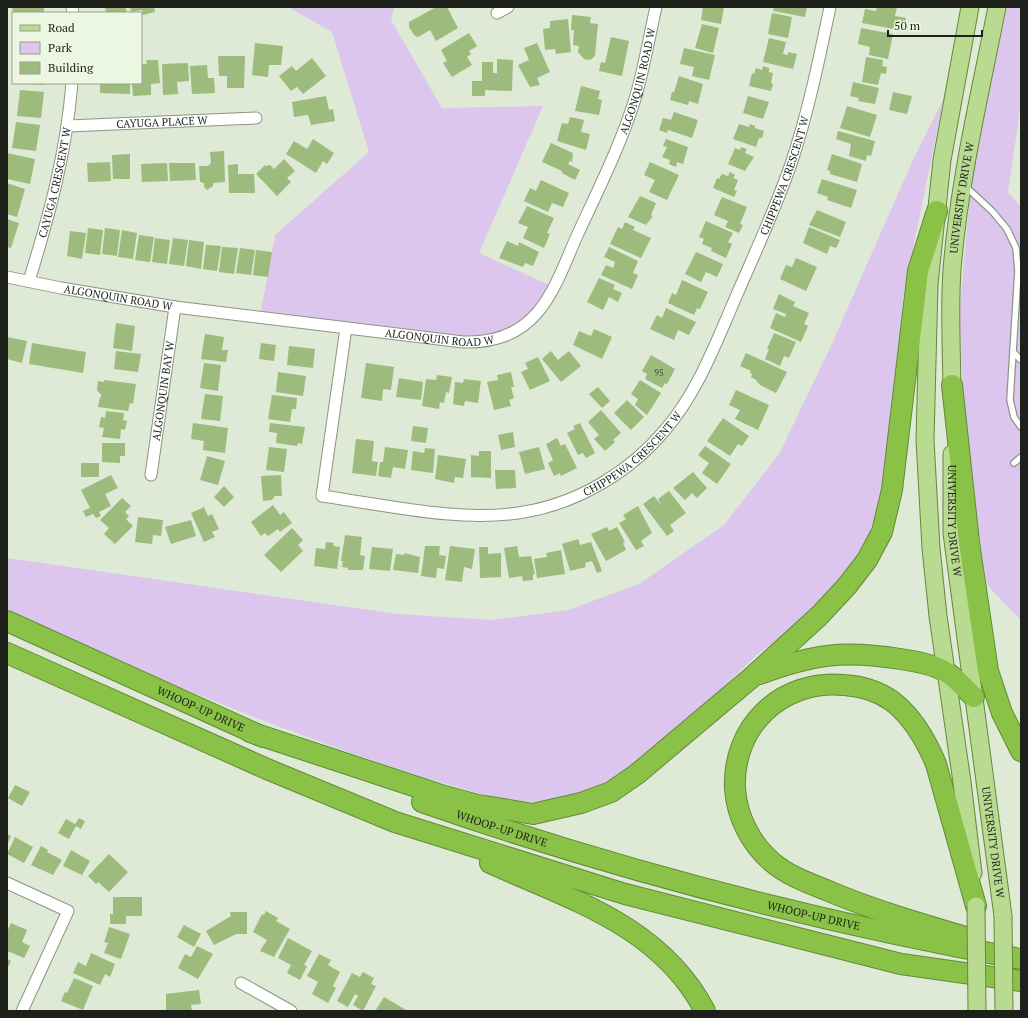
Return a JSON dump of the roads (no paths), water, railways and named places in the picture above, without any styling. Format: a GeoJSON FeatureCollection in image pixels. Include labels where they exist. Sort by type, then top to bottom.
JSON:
{"type":"FeatureCollection","features":[{"type":"Feature","properties":{"kind":"highway"},"geometry":{"type":"LineString","coordinates":[[250,732],[441,795],[478,805],[533,814],[581,804],[611,792],[637,774],[750,678],[819,616],[847,586],[866,560],[882,532],[892,490],[918,270],[937,211]]}},
{"type":"Feature","properties":{"kind":"highway"},"geometry":{"type":"LineString","coordinates":[[952,385],[969,542],[988,671],[1002,713],[1021,752]]}},
{"type":"Feature","properties":{"kind":"highway","name":"WHOOP-UP DRIVE"},"geometry":{"type":"LineString","coordinates":[[7,621],[250,732],[408,798],[491,826],[636,871],[850,925],[916,940],[1021,959]]}},
{"type":"Feature","properties":{"kind":"highway"},"geometry":{"type":"LineString","coordinates":[[7,653],[267,769],[395,822],[604,913],[638,934],[683,976],[705,1011]]}},
{"type":"Feature","properties":{"kind":"highway"},"geometry":{"type":"LineString","coordinates":[[750,678],[796,661],[831,654],[868,654],[911,661],[945,671],[974,697]]}},
{"type":"Feature","properties":{"kind":"highway"},"geometry":{"type":"LineString","coordinates":[[976,906],[936,764],[928,744],[914,722],[891,701],[860,686],[826,683],[793,692],[764,711],[744,738],[734,771],[736,806],[750,837],[773,862],[804,881],[882,912],[1021,954]]}},
{"type":"Feature","properties":{"kind":"highway"},"geometry":{"type":"LineString","coordinates":[[395,822],[633,896],[901,964],[1021,981]]}},
{"type":"Feature","properties":{"kind":"main road","name":"UNIVERSITY DRIVE W"},"geometry":{"type":"LineString","coordinates":[[970,7],[942,160],[929,284],[925,440],[931,548],[945,671],[962,782],[976,906],[977,1011]]}},
{"type":"Feature","properties":{"kind":"main road","name":"UNIVERSITY DRIVE W"},"geometry":{"type":"LineString","coordinates":[[997,7],[962,183],[952,272],[952,533],[1003,916],[1004,1011]]}},
{"type":"Feature","properties":{"kind":"street"},"geometry":{"type":"LineString","coordinates":[[497,13],[508,7]]}},
{"type":"Feature","properties":{"kind":"street","name":"ALGONQUIN ROAD W"},"geometry":{"type":"LineString","coordinates":[[7,277],[61,288],[175,307],[463,342],[483,343],[508,334],[520,328],[536,314],[551,292],[623,132],[635,99],[644,67],[656,7]]}},
{"type":"Feature","properties":{"kind":"street","name":"CHIPPEWA CRESCENT W"},"geometry":{"type":"LineString","coordinates":[[346,328],[322,496],[461,516],[491,516],[526,512],[555,504],[586,492],[614,477],[641,455],[665,431],[686,403],[706,366],[773,211],[791,164],[813,86],[830,7]]}},
{"type":"Feature","properties":{"kind":"street","name":"CAYUGA CRESCENT W"},"geometry":{"type":"LineString","coordinates":[[29,281],[49,217],[60,168],[68,126],[72,84]]}},
{"type":"Feature","properties":{"kind":"street","name":"CAYUGA PLACE W"},"geometry":{"type":"LineString","coordinates":[[68,126],[256,118]]}},
{"type":"Feature","properties":{"kind":"street","name":"ALGONQUIN BAY W"},"geometry":{"type":"LineString","coordinates":[[151,475],[175,307]]}},
{"type":"Feature","properties":{"kind":"street"},"geometry":{"type":"LineString","coordinates":[[7,883],[68,911],[22,1011]]}},
{"type":"Feature","properties":{"kind":"street"},"geometry":{"type":"LineString","coordinates":[[241,983],[291,1011]]}},
{"type":"Feature","properties":{"kind":"lane"},"geometry":{"type":"LineString","coordinates":[[962,183],[992,211],[1007,229],[1016,248],[1018,271],[1010,400],[1014,417],[1021,427]]}},
{"type":"Feature","properties":{"kind":"lane"},"geometry":{"type":"LineString","coordinates":[[1013,352],[1021,360]]}},
{"type":"Feature","properties":{"kind":"lane"},"geometry":{"type":"LineString","coordinates":[[1014,464],[1021,457]]}}]}
